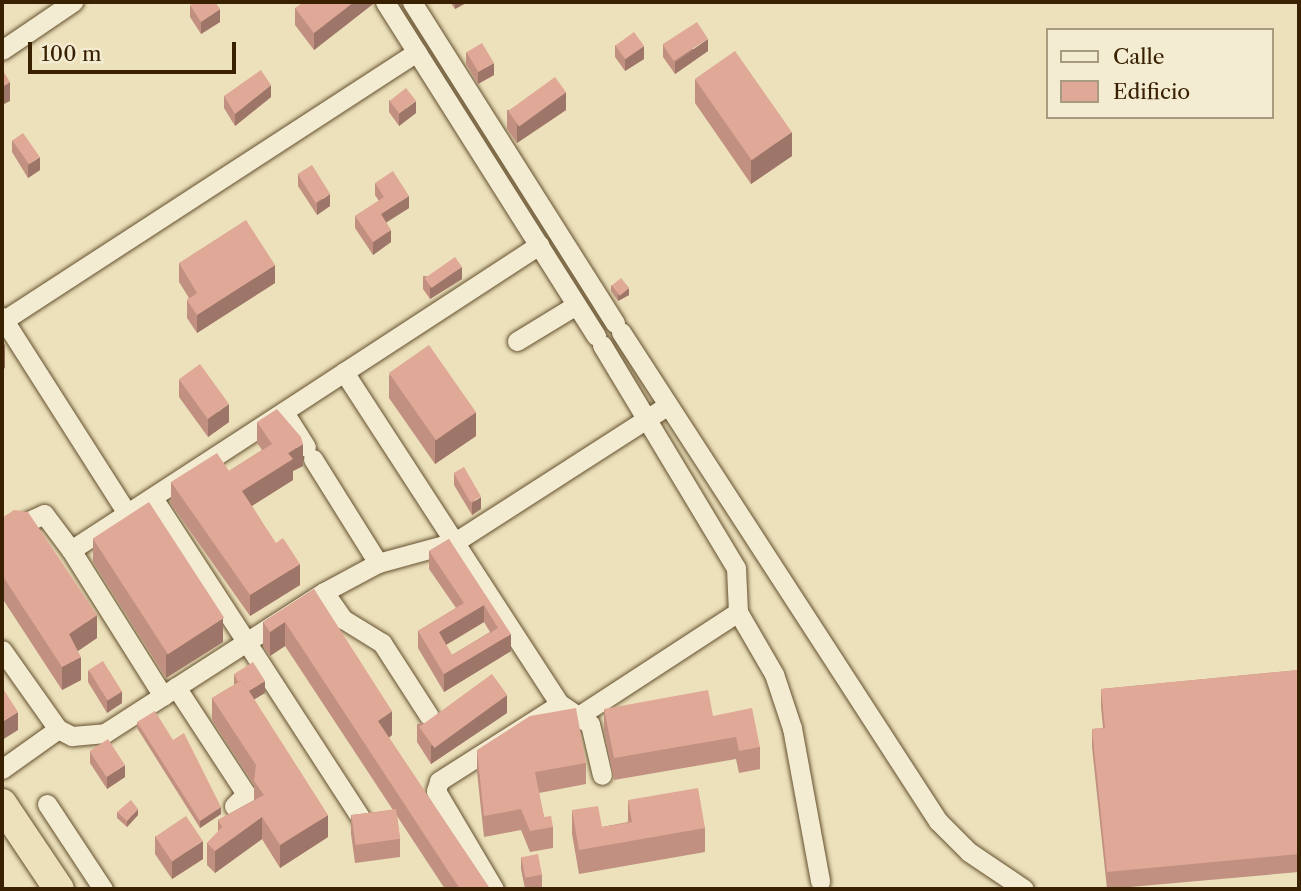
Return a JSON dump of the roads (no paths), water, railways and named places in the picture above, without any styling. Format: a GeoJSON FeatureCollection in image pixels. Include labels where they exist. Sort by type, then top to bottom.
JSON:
{"type":"FeatureCollection","features":[{"type":"Feature","properties":{"kind":"highway"},"geometry":{"type":"LineString","coordinates":[[2,804],[59,889]]}},
{"type":"Feature","properties":{"kind":"highway"},"geometry":{"type":"LineString","coordinates":[[2,830],[41,889]]}},
{"type":"Feature","properties":{"kind":"street"},"geometry":{"type":"LineString","coordinates":[[2,50],[73,2]]}},
{"type":"Feature","properties":{"kind":"street"},"geometry":{"type":"LineString","coordinates":[[386,2],[648,418],[736,568],[738,612],[774,674],[792,728],[820,881]]}},
{"type":"Feature","properties":{"kind":"street"},"geometry":{"type":"LineString","coordinates":[[412,2],[618,328],[938,821],[969,852],[1024,889]]}},
{"type":"Feature","properties":{"kind":"street"},"geometry":{"type":"LineString","coordinates":[[128,514],[3,318],[417,52]]}},
{"type":"Feature","properties":{"kind":"street"},"geometry":{"type":"LineString","coordinates":[[71,550],[539,245]]}},
{"type":"Feature","properties":{"kind":"street"},"geometry":{"type":"LineString","coordinates":[[517,341],[576,305]]}},
{"type":"Feature","properties":{"kind":"street"},"geometry":{"type":"LineString","coordinates":[[344,372],[560,704],[580,715],[597,736],[603,775]]}},
{"type":"Feature","properties":{"kind":"street"},"geometry":{"type":"LineString","coordinates":[[2,650],[58,729],[72,736],[105,733],[324,592],[377,564],[455,542],[668,405]]}},
{"type":"Feature","properties":{"kind":"street"},"geometry":{"type":"LineString","coordinates":[[284,412],[377,564]]}},
{"type":"Feature","properties":{"kind":"street"},"geometry":{"type":"LineString","coordinates":[[153,498],[249,639],[364,822]]}},
{"type":"Feature","properties":{"kind":"street"},"geometry":{"type":"LineString","coordinates":[[22,524],[44,514],[169,692],[246,794],[234,806]]}},
{"type":"Feature","properties":{"kind":"street"},"geometry":{"type":"LineString","coordinates":[[324,592],[343,619],[382,643],[429,716]]}},
{"type":"Feature","properties":{"kind":"street"},"geometry":{"type":"LineString","coordinates":[[580,715],[738,612]]}},
{"type":"Feature","properties":{"kind":"street"},"geometry":{"type":"LineString","coordinates":[[494,889],[436,791],[439,781],[560,704]]}},
{"type":"Feature","properties":{"kind":"street"},"geometry":{"type":"LineString","coordinates":[[2,769],[58,729]]}},
{"type":"Feature","properties":{"kind":"street"},"geometry":{"type":"LineString","coordinates":[[47,804],[103,889]]}}]}
